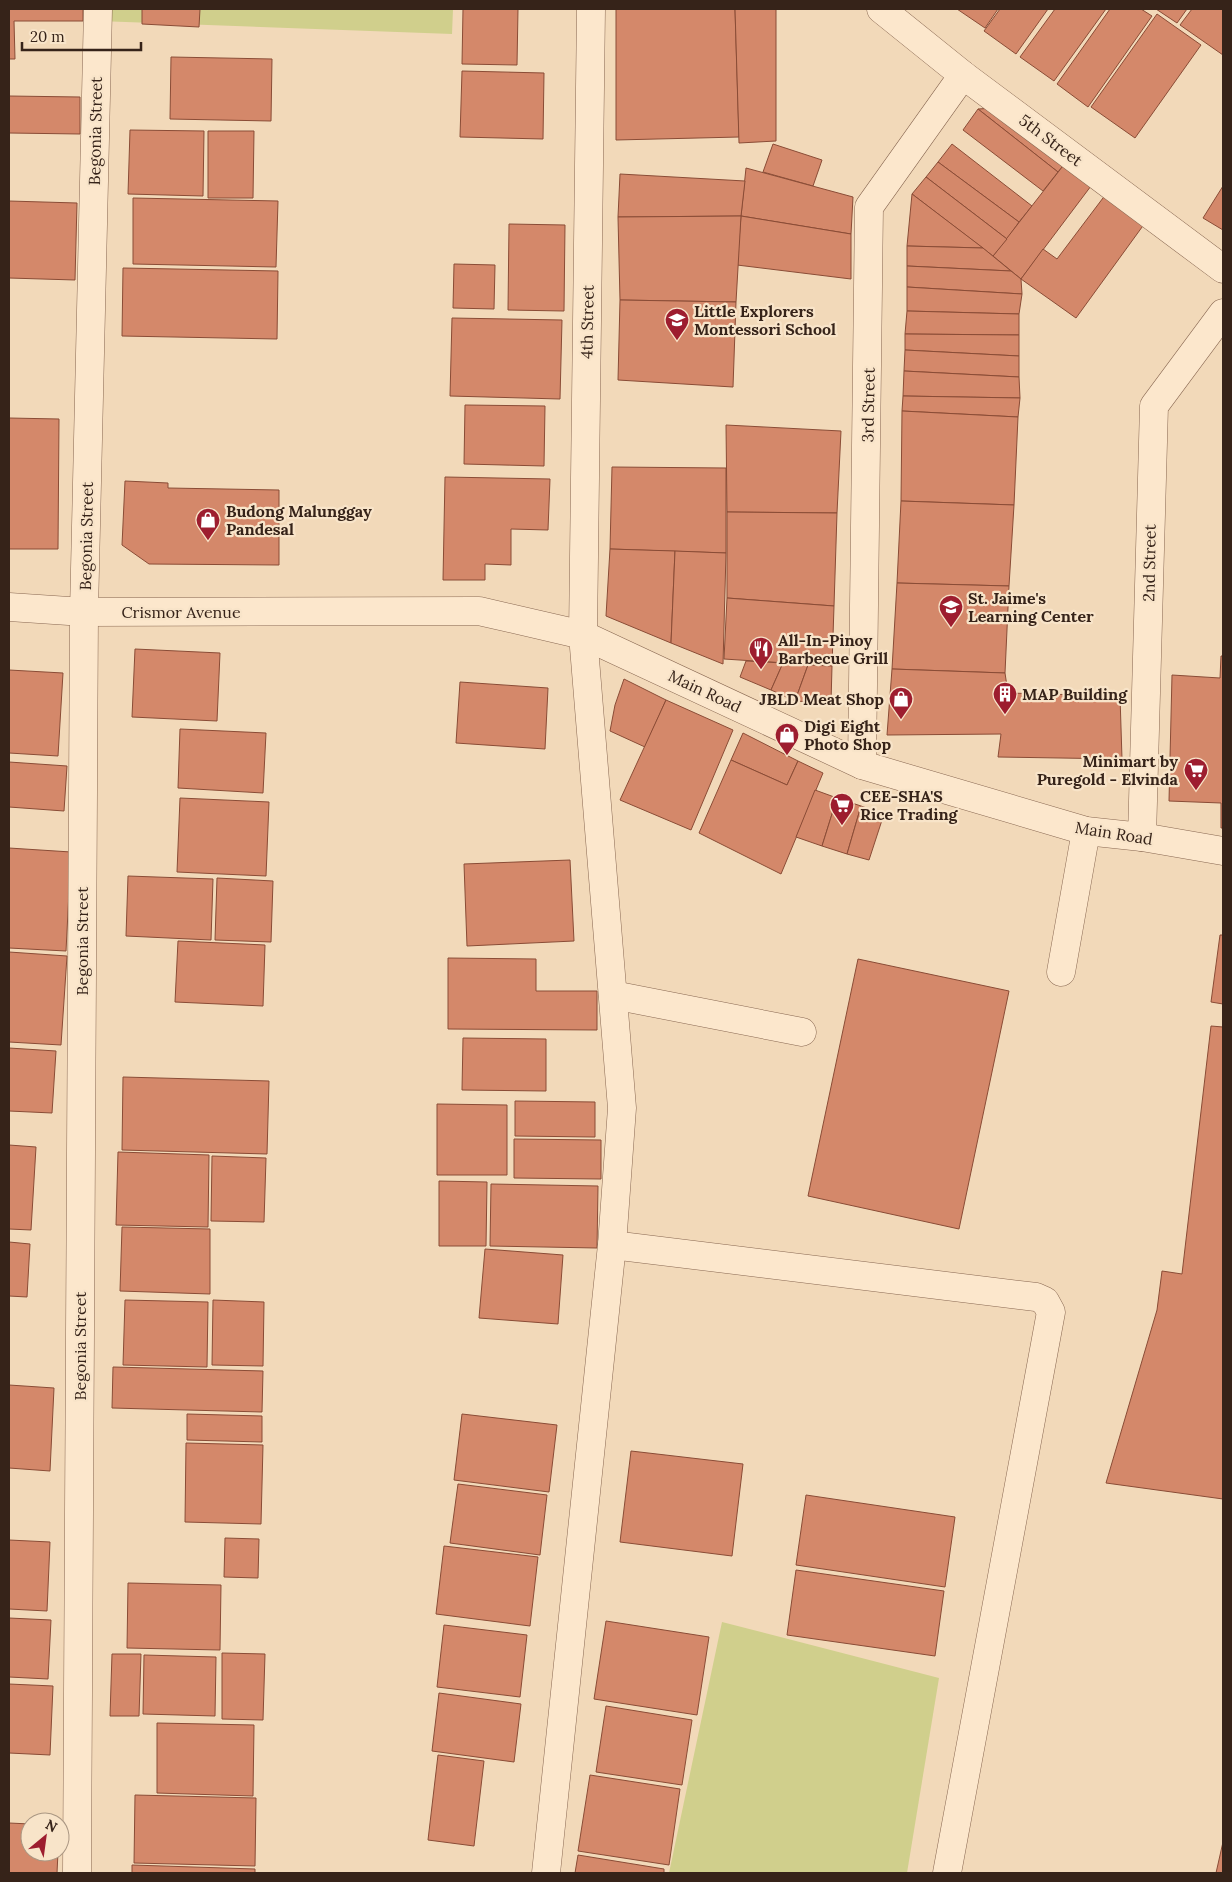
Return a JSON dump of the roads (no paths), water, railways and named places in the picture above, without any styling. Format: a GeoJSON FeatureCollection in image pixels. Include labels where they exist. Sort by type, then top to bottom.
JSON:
{"type":"FeatureCollection","features":[{"type":"Feature","properties":{"kind":"street","name":"Begonia Street"},"geometry":{"type":"LineString","coordinates":[[77,1873],[84,612],[98,9]]}},
{"type":"Feature","properties":{"kind":"street","name":"4th Street"},"geometry":{"type":"LineString","coordinates":[[546,1873],[612,1245],[622,1108],[583,634],[591,9]]}},
{"type":"Feature","properties":{"kind":"street","name":"5th Street"},"geometry":{"type":"LineString","coordinates":[[881,9],[963,75],[1223,269]]}},
{"type":"Feature","properties":{"kind":"street","name":"3rd Street"},"geometry":{"type":"LineString","coordinates":[[862,765],[869,207],[963,75]]}},
{"type":"Feature","properties":{"kind":"street","name":"2nd Street"},"geometry":{"type":"LineString","coordinates":[[1142,837],[1154,406],[1223,313]]}},
{"type":"Feature","properties":{"kind":"street","name":"Crismor Avenue"},"geometry":{"type":"LineString","coordinates":[[9,607],[84,612],[328,611],[354,613]]}},
{"type":"Feature","properties":{"kind":"street","name":"Main Road"},"geometry":{"type":"LineString","coordinates":[[354,613],[479,611],[583,634],[862,765],[1086,831],[1142,837],[1223,851]]}},
{"type":"Feature","properties":{"kind":"street"},"geometry":{"type":"LineString","coordinates":[[1062,972],[1086,831]]}},
{"type":"Feature","properties":{"kind":"street"},"geometry":{"type":"LineString","coordinates":[[613,994],[802,1032]]}},
{"type":"Feature","properties":{"kind":"street"},"geometry":{"type":"LineString","coordinates":[[612,1245],[1036,1297],[1045,1301],[1050,1312],[947,1873]]}},
{"type":"Feature","properties":{"kind":"place","name":"Little Explorers Montessori School"},"geometry":{"type":"Point","coordinates":[677,341]}},
{"type":"Feature","properties":{"kind":"place","name":"Budong Malunggay Pandesal"},"geometry":{"type":"Point","coordinates":[208,541]}},
{"type":"Feature","properties":{"kind":"place","name":"St. Jaime's Learning Center"},"geometry":{"type":"Point","coordinates":[951,628]}},
{"type":"Feature","properties":{"kind":"place","name":"All-In-Pinoy Barbecue Grill"},"geometry":{"type":"Point","coordinates":[761,670]}},
{"type":"Feature","properties":{"kind":"place","name":"MAP Building"},"geometry":{"type":"Point","coordinates":[1005,715]}},
{"type":"Feature","properties":{"kind":"place","name":"JBLD Meat Shop"},"geometry":{"type":"Point","coordinates":[901,720]}},
{"type":"Feature","properties":{"kind":"place","name":"Digi Eight Photo Shop"},"geometry":{"type":"Point","coordinates":[787,756]}},
{"type":"Feature","properties":{"kind":"place","name":"Minimart by Puregold - Elvinda"},"geometry":{"type":"Point","coordinates":[1196,791]}},
{"type":"Feature","properties":{"kind":"place","name":"CEE-SHA'S Rice Trading"},"geometry":{"type":"Point","coordinates":[842,826]}}]}
